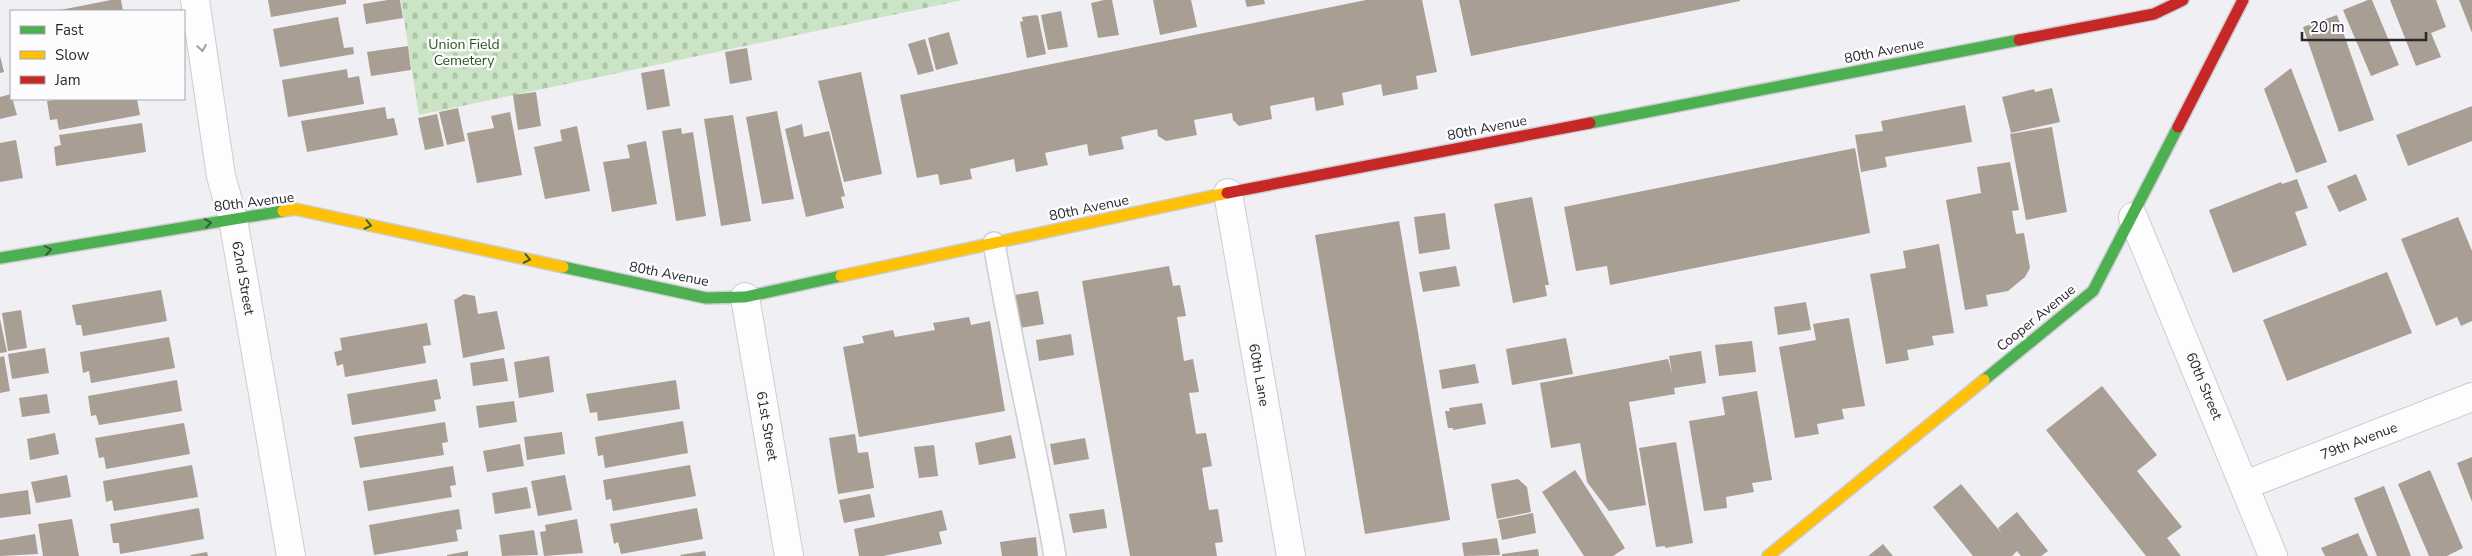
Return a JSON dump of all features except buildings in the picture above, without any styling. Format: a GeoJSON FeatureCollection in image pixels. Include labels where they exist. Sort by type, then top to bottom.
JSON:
{"type":"FeatureCollection","features":[{"type":"Feature","properties":{"kind":"street","name":"62nd Street"},"geometry":{"type":"LineString","coordinates":[[195,0],[221,176],[233,219],[291,556]]}},
{"type":"Feature","properties":{"kind":"street","name":"80th Avenue"},"geometry":{"type":"LineString","coordinates":[[0,258],[295,209],[706,298],[746,297],[1228,193],[2154,14],[2183,0]]}},
{"type":"Feature","properties":{"kind":"street","name":"Cooper Avenue"},"geometry":{"type":"LineString","coordinates":[[1768,556],[2093,291],[2133,217],[2243,0]]}},
{"type":"Feature","properties":{"kind":"street","name":"60th Lane"},"geometry":{"type":"LineString","coordinates":[[1228,193],[1291,556]]}},
{"type":"Feature","properties":{"kind":"street","name":"60th Street"},"geometry":{"type":"LineString","coordinates":[[2133,217],[2274,556]]}},
{"type":"Feature","properties":{"kind":"street","name":"61st Street"},"geometry":{"type":"LineString","coordinates":[[746,297],[789,556]]}},
{"type":"Feature","properties":{"kind":"street","name":"79th Avenue"},"geometry":{"type":"LineString","coordinates":[[2245,485],[2472,397]]}},
{"type":"Feature","properties":{"kind":"lane"},"geometry":{"type":"LineString","coordinates":[[994,243],[1009,326],[1043,485],[1055,556]]}},
{"type":"Feature","properties":{"kind":"green space","name":"Union Field Cemetery"},"geometry":{"type":"Polygon","coordinates":[[[401,0],[963,0],[419,115],[401,0]]]}},
{"type":"Feature","properties":{"kind":"traffic: fast"},"geometry":{"type":"LineString","coordinates":[[1590,123],[2019,40]]}},
{"type":"Feature","properties":{"kind":"traffic: fast"},"geometry":{"type":"LineString","coordinates":[[1984,380],[2093,291],[2178,127]]}},
{"type":"Feature","properties":{"kind":"traffic: fast"},"geometry":{"type":"LineString","coordinates":[[0,258],[283,211]]}},
{"type":"Feature","properties":{"kind":"traffic: fast"},"geometry":{"type":"LineString","coordinates":[[563,267],[706,298],[745,297],[841,276]]}},
{"type":"Feature","properties":{"kind":"traffic: slow"},"geometry":{"type":"LineString","coordinates":[[841,276],[1227,193]]}},
{"type":"Feature","properties":{"kind":"traffic: slow"},"geometry":{"type":"LineString","coordinates":[[283,211],[295,209],[563,267]]}},
{"type":"Feature","properties":{"kind":"traffic: slow"},"geometry":{"type":"LineString","coordinates":[[1768,556],[1984,380]]}},
{"type":"Feature","properties":{"kind":"traffic: jam"},"geometry":{"type":"LineString","coordinates":[[2019,40],[2154,14],[2183,0]]}},
{"type":"Feature","properties":{"kind":"traffic: jam"},"geometry":{"type":"LineString","coordinates":[[2178,127],[2243,0]]}},
{"type":"Feature","properties":{"kind":"traffic: jam"},"geometry":{"type":"LineString","coordinates":[[1227,193],[1590,123]]}}]}
